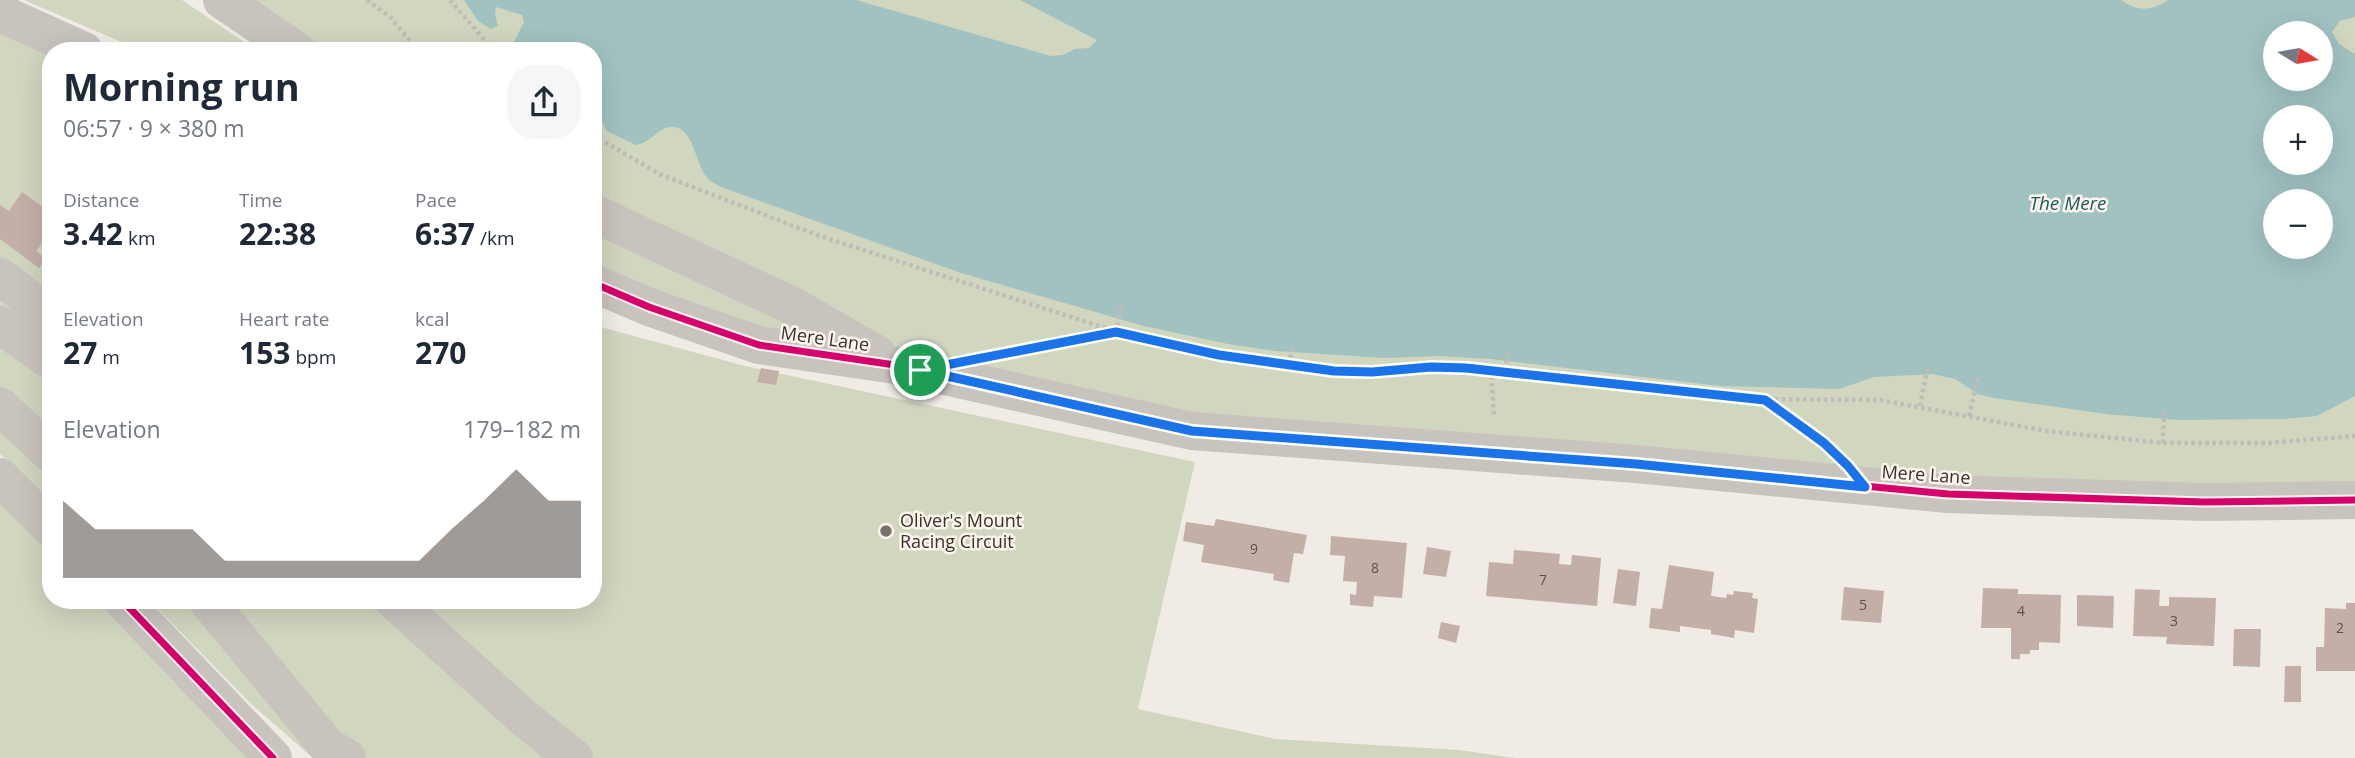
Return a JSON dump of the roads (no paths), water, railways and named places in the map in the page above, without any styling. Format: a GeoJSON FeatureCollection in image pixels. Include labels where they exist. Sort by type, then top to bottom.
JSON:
{"type":"FeatureCollection","features":[{"type":"Feature","properties":{"kind":"street"},"geometry":{"type":"LineString","coordinates":[[222,0],[284,42]]}},
{"type":"Feature","properties":{"kind":"street"},"geometry":{"type":"LineString","coordinates":[[0,13],[64,42]]}},
{"type":"Feature","properties":{"kind":"street"},"geometry":{"type":"LineString","coordinates":[[602,217],[793,306],[895,365]]}},
{"type":"Feature","properties":{"kind":"street"},"geometry":{"type":"LineString","coordinates":[[0,277],[33,302],[42,318]]}},
{"type":"Feature","properties":{"kind":"street","name":"Mere Lane"},"geometry":{"type":"LineString","coordinates":[[602,287],[671,315],[760,345],[895,365],[1192,431],[1636,464],[1948,494],[2164,500],[2355,500]]}},
{"type":"Feature","properties":{"kind":"street"},"geometry":{"type":"LineString","coordinates":[[0,325],[42,355]]}},
{"type":"Feature","properties":{"kind":"street"},"geometry":{"type":"LineString","coordinates":[[0,406],[42,446]]}},
{"type":"Feature","properties":{"kind":"street"},"geometry":{"type":"LineString","coordinates":[[0,477],[42,519]]}},
{"type":"Feature","properties":{"kind":"street"},"geometry":{"type":"LineString","coordinates":[[131,609],[273,758]]}},
{"type":"Feature","properties":{"kind":"street"},"geometry":{"type":"LineString","coordinates":[[214,609],[328,747],[347,758]]}},
{"type":"Feature","properties":{"kind":"street"},"geometry":{"type":"LineString","coordinates":[[402,609],[523,718],[574,758]]}},
{"type":"Feature","properties":{"kind":"water","name":"The Mere"},"geometry":{"type":"Polygon","coordinates":[[[464,0],[856,0],[1051,56],[1089,48],[1097,40],[1020,0],[2121,0],[2133,7],[2144,9],[2168,0],[2355,0],[2355,17],[2340,21],[2333,31],[2333,21],[2263,21],[2263,91],[2333,91],[2333,34],[2339,44],[2355,54],[2355,396],[2317,416],[2177,420],[2106,414],[1994,398],[1978,394],[1955,379],[1933,374],[1874,377],[1839,389],[1720,386],[1491,359],[1439,356],[1385,358],[1276,351],[1228,344],[1144,326],[961,273],[721,187],[706,175],[688,137],[677,128],[666,128],[636,145],[607,131],[602,122],[602,42],[514,42],[524,22],[522,15],[496,7],[498,26],[491,29],[478,21],[464,0]]]}},
{"type":"Feature","properties":{"kind":"place","name":"Oliver's Mount Racing Circuit"},"geometry":{"type":"Point","coordinates":[886,531]}}]}
